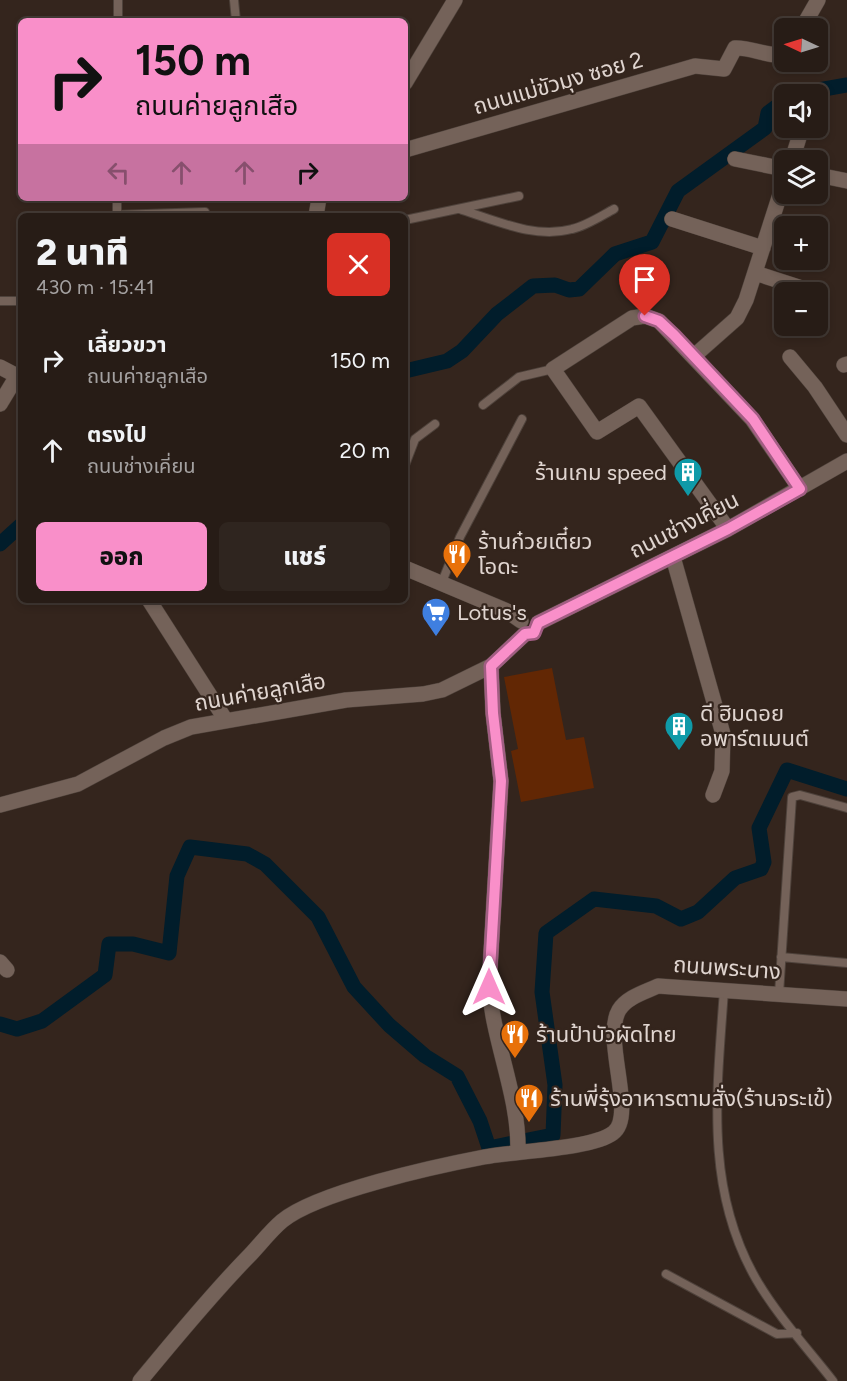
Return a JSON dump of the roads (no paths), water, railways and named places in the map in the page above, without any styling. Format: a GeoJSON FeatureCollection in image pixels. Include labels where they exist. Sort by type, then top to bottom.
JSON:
{"type":"FeatureCollection","features":[{"type":"Feature","properties":{"kind":"street"},"geometry":{"type":"LineString","coordinates":[[408,78],[455,0]]}},
{"type":"Feature","properties":{"kind":"street"},"geometry":{"type":"LineString","coordinates":[[808,18],[818,0]]}},
{"type":"Feature","properties":{"kind":"street","name":"ถนนแม่ขัวมุง ซอย 2"},"geometry":{"type":"LineString","coordinates":[[408,149],[695,66],[724,69],[735,48],[748,47],[774,55]]}},
{"type":"Feature","properties":{"kind":"street"},"geometry":{"type":"LineString","coordinates":[[735,159],[774,167]]}},
{"type":"Feature","properties":{"kind":"street"},"geometry":{"type":"LineString","coordinates":[[828,177],[847,181]]}},
{"type":"Feature","properties":{"kind":"street"},"geometry":{"type":"LineString","coordinates":[[694,356],[737,318],[755,273],[777,204]]}},
{"type":"Feature","properties":{"kind":"street"},"geometry":{"type":"LineString","coordinates":[[672,219],[763,248]]}},
{"type":"Feature","properties":{"kind":"street"},"geometry":{"type":"LineString","coordinates":[[755,273],[783,282]]}},
{"type":"Feature","properties":{"kind":"street"},"geometry":{"type":"LineString","coordinates":[[728,529],[639,406],[597,432],[553,369],[632,318],[645,316],[659,321],[753,419],[800,489]]}},
{"type":"Feature","properties":{"kind":"street"},"geometry":{"type":"LineString","coordinates":[[790,357],[815,387],[847,435]]}},
{"type":"Feature","properties":{"kind":"street"},"geometry":{"type":"LineString","coordinates":[[0,367],[18,376]]}},
{"type":"Feature","properties":{"kind":"street"},"geometry":{"type":"LineString","coordinates":[[0,404],[18,378]]}},
{"type":"Feature","properties":{"kind":"street","name":"ถนนช่างเคี่ยน"},"geometry":{"type":"LineString","coordinates":[[523,627],[531,617],[538,623],[728,529],[847,461]]}},
{"type":"Feature","properties":{"kind":"street"},"geometry":{"type":"LineString","coordinates":[[673,557],[723,734],[722,771],[712,795]]}},
{"type":"Feature","properties":{"kind":"street"},"geometry":{"type":"LineString","coordinates":[[408,569],[507,611],[523,627]]}},
{"type":"Feature","properties":{"kind":"street"},"geometry":{"type":"LineString","coordinates":[[151,603],[225,719]]}},
{"type":"Feature","properties":{"kind":"street","name":"ถนนค่ายลูกเสือ"},"geometry":{"type":"LineString","coordinates":[[0,805],[78,784],[164,738],[191,727],[225,719],[346,699],[423,694],[461,682],[491,666],[523,627]]}},
{"type":"Feature","properties":{"kind":"street"},"geometry":{"type":"LineString","coordinates":[[140,1381],[204,1303],[282,1221],[309,1205],[443,1164],[518,1144],[513,1101],[490,1010],[489,987],[501,781],[493,713],[491,666]]}},
{"type":"Feature","properties":{"kind":"street","name":"ถนนพระนาง"},"geometry":{"type":"LineString","coordinates":[[518,1144],[586,1144],[601,1140],[615,1132],[620,1119],[621,1103],[613,1033],[619,1010],[635,995],[658,986],[847,999]]}},
{"type":"Feature","properties":{"kind":"lane"},"geometry":{"type":"LineString","coordinates":[[118,0],[118,18]]}},
{"type":"Feature","properties":{"kind":"lane"},"geometry":{"type":"LineString","coordinates":[[234,0],[237,18]]}},
{"type":"Feature","properties":{"kind":"lane"},"geometry":{"type":"LineString","coordinates":[[408,219],[462,210],[519,196]]}},
{"type":"Feature","properties":{"kind":"lane"},"geometry":{"type":"LineString","coordinates":[[462,210],[511,226],[543,232],[573,229],[614,209]]}},
{"type":"Feature","properties":{"kind":"lane"},"geometry":{"type":"LineString","coordinates":[[176,213],[206,212]]}},
{"type":"Feature","properties":{"kind":"lane"},"geometry":{"type":"LineString","coordinates":[[0,301],[18,301]]}},
{"type":"Feature","properties":{"kind":"lane"},"geometry":{"type":"LineString","coordinates":[[483,405],[519,377],[553,369]]}},
{"type":"Feature","properties":{"kind":"lane"},"geometry":{"type":"LineString","coordinates":[[442,582],[460,537],[522,419]]}},
{"type":"Feature","properties":{"kind":"lane"},"geometry":{"type":"LineString","coordinates":[[408,457],[415,439],[435,424]]}},
{"type":"Feature","properties":{"kind":"lane"},"geometry":{"type":"LineString","coordinates":[[779,994],[792,797],[800,795],[847,808]]}},
{"type":"Feature","properties":{"kind":"lane"},"geometry":{"type":"LineString","coordinates":[[781,957],[847,963]]}},
{"type":"Feature","properties":{"kind":"lane"},"geometry":{"type":"LineString","coordinates":[[724,990],[715,1119],[724,1202],[737,1241],[757,1280],[833,1381]]}},
{"type":"Feature","properties":{"kind":"lane"},"geometry":{"type":"LineString","coordinates":[[666,1274],[777,1334],[796,1333]]}},
{"type":"Feature","properties":{"kind":"waterway"},"geometry":{"type":"LineString","coordinates":[[828,88],[847,85]]}},
{"type":"Feature","properties":{"kind":"waterway"},"geometry":{"type":"LineString","coordinates":[[408,370],[447,361],[462,351],[497,314],[533,286],[555,285],[569,290],[579,289],[615,254],[652,242],[678,191],[765,128],[768,113],[774,108]]}},
{"type":"Feature","properties":{"kind":"waterway"},"geometry":{"type":"LineString","coordinates":[[0,544],[18,528]]}},
{"type":"Feature","properties":{"kind":"waterway"},"geometry":{"type":"LineString","coordinates":[[0,1024],[17,1029],[42,1021],[105,975],[109,944],[133,944],[169,953],[177,876],[190,847],[247,854],[265,864],[318,917],[354,987],[389,1025],[425,1056],[457,1076],[480,1121],[489,1148],[553,1135],[555,1085],[542,992],[546,933],[594,899],[656,906],[681,919],[698,912],[735,878],[761,869],[764,862],[759,828],[787,770],[847,789]]}},
{"type":"Feature","properties":{"kind":"place","name":"ร้านเกม speed"},"geometry":{"type":"Point","coordinates":[688,498]}},
{"type":"Feature","properties":{"kind":"place","name":"ร้านก๋วยเตี๋ยว โอดะ"},"geometry":{"type":"Point","coordinates":[457,580]}},
{"type":"Feature","properties":{"kind":"place","name":"Lotus's"},"geometry":{"type":"Point","coordinates":[436,638]}},
{"type":"Feature","properties":{"kind":"place","name":"ดี ฮิมดอย อพาร์ตเมนต์"},"geometry":{"type":"Point","coordinates":[679,752]}},
{"type":"Feature","properties":{"kind":"place","name":"ร้านป้าบัวผัดไทย"},"geometry":{"type":"Point","coordinates":[515,1060]}},
{"type":"Feature","properties":{"kind":"place","name":"ร้านพี่รุ้งอาหารตามสั่ง(ร้านจระเข้)"},"geometry":{"type":"Point","coordinates":[529,1124]}}]}
